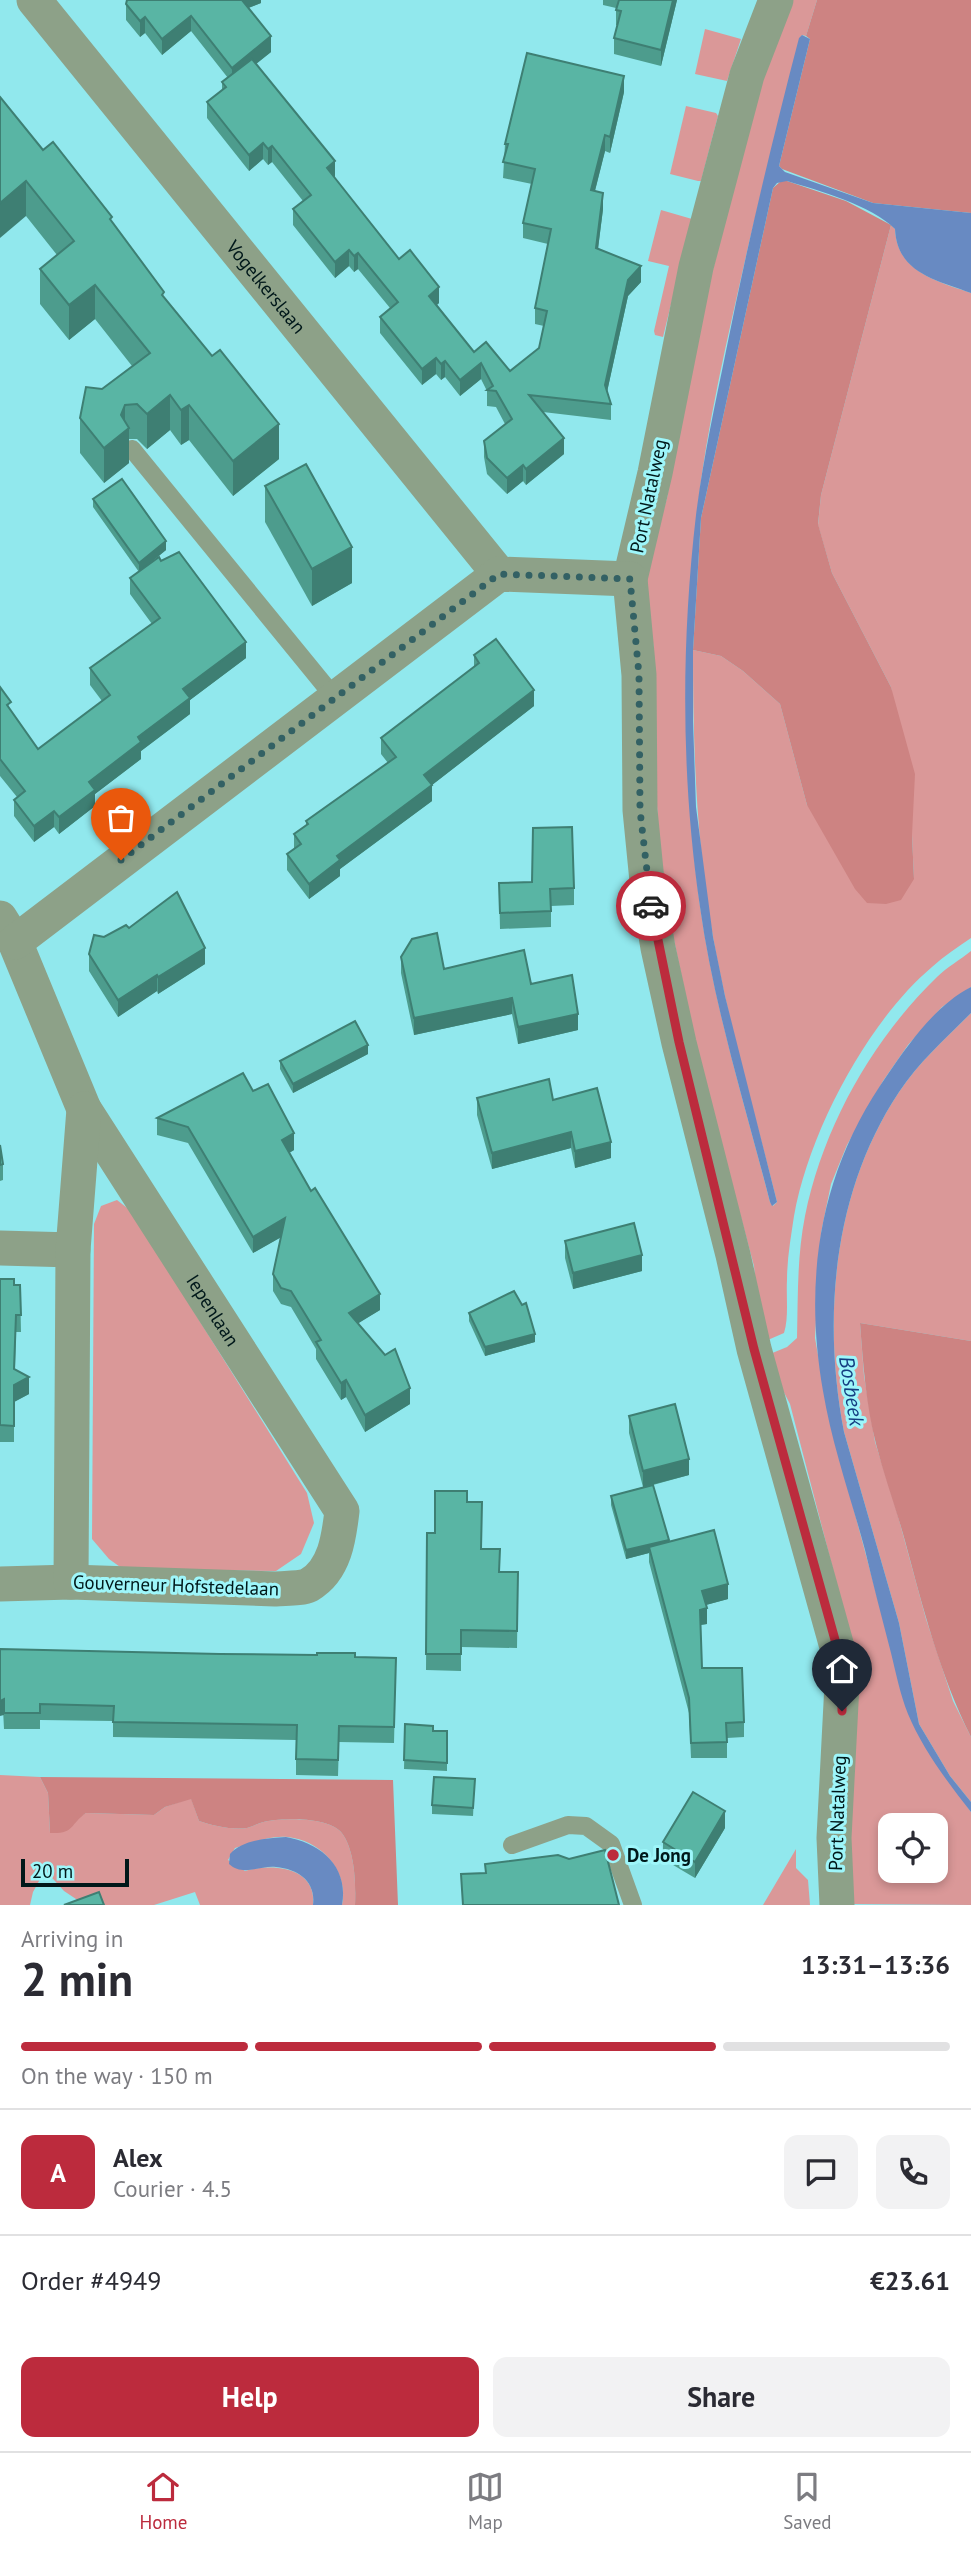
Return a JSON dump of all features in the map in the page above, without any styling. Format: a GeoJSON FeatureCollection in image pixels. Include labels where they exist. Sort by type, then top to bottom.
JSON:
{"type":"FeatureCollection","features":[{"type":"Feature","properties":{"kind":"street","name":"Vogelkerslaan"},"geometry":{"type":"LineString","coordinates":[[34,0],[499,574]]}},
{"type":"Feature","properties":{"kind":"street","name":"Port Natalweg"},"geometry":{"type":"LineString","coordinates":[[776,0],[747,75],[696,267],[655,472],[630,579],[639,675],[640,810],[647,881],[658,948],[754,1349],[837,1647],[842,1684],[834,1838],[837,1905]]}},
{"type":"Feature","properties":{"kind":"street"},"geometry":{"type":"LineString","coordinates":[[7,930],[335,698],[499,574],[630,579]]}},
{"type":"Feature","properties":{"kind":"street","name":"Iepenlaan"},"geometry":{"type":"LineString","coordinates":[[7,930],[84,1109],[342,1511]]}},
{"type":"Feature","properties":{"kind":"street","name":"Iepenlaan"},"geometry":{"type":"LineString","coordinates":[[71,1582],[73,1251],[84,1109]]}},
{"type":"Feature","properties":{"kind":"street"},"geometry":{"type":"LineString","coordinates":[[0,1248],[73,1251]]}},
{"type":"Feature","properties":{"kind":"street","name":"Gouverneur Hofstedelaan"},"geometry":{"type":"LineString","coordinates":[[0,1584],[71,1582],[275,1589],[308,1586],[327,1567],[338,1544],[342,1511]]}},
{"type":"Feature","properties":{"kind":"lane"},"geometry":{"type":"LineString","coordinates":[[132,449],[335,698]]}},
{"type":"Feature","properties":{"kind":"lane"},"geometry":{"type":"LineString","coordinates":[[512,1845],[568,1825],[586,1826],[611,1844],[633,1905]]}},
{"type":"Feature","properties":{"kind":"shaded area"},"geometry":{"type":"Polygon","coordinates":[[[792,0],[817,0],[806,36],[802,35],[781,113],[719,377],[697,513],[692,562],[686,709],[694,857],[706,943],[722,1018],[773,1206],[777,1202],[727,1004],[707,901],[697,794],[693,650],[721,656],[743,671],[780,704],[807,805],[914,879],[912,835],[891,687],[832,573],[818,525],[821,495],[891,225],[895,229],[897,244],[911,265],[933,279],[971,293],[971,938],[937,963],[908,990],[885,1017],[844,1081],[813,1149],[794,1216],[788,1256],[786,1327],[784,1333],[761,1343],[754,1266],[700,1065],[662,882],[653,745],[654,649],[645,593],[650,558],[667,498],[696,336],[762,77],[792,0]]]}},
{"type":"Feature","properties":{"kind":"shaded area"},"geometry":{"type":"Polygon","coordinates":[[[817,0],[971,0],[971,213],[873,203],[779,166],[810,39],[806,36],[817,0]]]}},
{"type":"Feature","properties":{"kind":"shaded area"},"geometry":{"type":"Polygon","coordinates":[[[705,29],[741,39],[727,81],[695,74],[705,29]]]}},
{"type":"Feature","properties":{"kind":"shaded area"},"geometry":{"type":"Polygon","coordinates":[[[686,106],[716,113],[718,116],[701,181],[670,174],[686,106]]]}},
{"type":"Feature","properties":{"kind":"shaded area"},"geometry":{"type":"Polygon","coordinates":[[[781,181],[846,201],[891,225],[821,495],[818,524],[832,573],[891,687],[915,774],[912,835],[914,879],[901,900],[886,904],[867,903],[855,889],[807,805],[780,704],[743,671],[721,656],[693,650],[701,518],[773,188],[781,181]]]}},
{"type":"Feature","properties":{"kind":"shaded area"},"geometry":{"type":"Polygon","coordinates":[[[661,210],[692,219],[663,337],[655,335],[654,331],[669,266],[648,261],[661,210]]]}},
{"type":"Feature","properties":{"kind":"shaded area"},"geometry":{"type":"Polygon","coordinates":[[[971,951],[971,987],[942,1007],[908,1045],[883,1081],[847,1145],[831,1184],[821,1233],[815,1338],[829,1417],[908,1712],[939,1766],[971,1812],[971,1905],[851,1904],[849,1631],[790,1404],[765,1356],[787,1347],[797,1338],[802,1231],[813,1183],[838,1118],[853,1087],[891,1028],[945,970],[971,951]]]}},
{"type":"Feature","properties":{"kind":"shaded area"},"geometry":{"type":"Polygon","coordinates":[[[971,1013],[971,1341],[860,1323],[864,1376],[875,1442],[926,1619],[953,1701],[971,1737],[971,1802],[950,1776],[919,1724],[899,1623],[844,1432],[837,1389],[834,1300],[838,1256],[847,1213],[859,1171],[877,1130],[907,1081],[971,1013]]]}},
{"type":"Feature","properties":{"kind":"shaded area"},"geometry":{"type":"Polygon","coordinates":[[[117,1200],[131,1211],[307,1493],[314,1523],[301,1554],[276,1571],[123,1569],[109,1559],[92,1539],[94,1224],[101,1206],[117,1200]]]}},
{"type":"Feature","properties":{"kind":"shaded area"},"geometry":{"type":"Polygon","coordinates":[[[860,1323],[971,1341],[971,1737],[950,1690],[933,1641],[879,1456],[867,1399],[860,1323]]]}},
{"type":"Feature","properties":{"kind":"shaded area"},"geometry":{"type":"Polygon","coordinates":[[[0,1775],[40,1777],[48,1793],[50,1833],[86,1813],[154,1815],[165,1807],[191,1798],[199,1821],[223,1827],[247,1828],[285,1819],[317,1821],[335,1827],[346,1839],[352,1857],[355,1905],[342,1905],[343,1892],[337,1870],[322,1851],[300,1840],[275,1837],[235,1848],[228,1860],[245,1871],[280,1868],[301,1875],[312,1892],[313,1905],[200,1905],[195,1892],[154,1905],[103,1905],[79,1901],[64,1891],[45,1870],[33,1892],[30,1905],[0,1905],[0,1775]]]}},
{"type":"Feature","properties":{"kind":"shaded area"},"geometry":{"type":"Polygon","coordinates":[[[40,1777],[393,1780],[398,1905],[355,1905],[352,1857],[346,1839],[335,1827],[317,1821],[285,1819],[247,1828],[223,1827],[199,1821],[191,1799],[165,1807],[154,1815],[86,1813],[68,1830],[50,1833],[48,1793],[40,1777]]]}},
{"type":"Feature","properties":{"kind":"shaded area"},"geometry":{"type":"Polygon","coordinates":[[[796,1849],[796,1868],[808,1880],[810,1905],[763,1905],[796,1849]]]}},
{"type":"Feature","properties":{"kind":"water"},"geometry":{"type":"Polygon","coordinates":[[[802,35],[810,39],[779,166],[785,172],[873,203],[971,213],[971,293],[932,279],[911,265],[897,244],[895,229],[873,213],[787,181],[777,183],[773,188],[701,518],[693,650],[696,807],[713,937],[725,996],[777,1202],[772,1206],[713,982],[700,907],[686,760],[686,662],[691,564],[706,453],[760,194],[799,38],[802,35]]]}},
{"type":"Feature","properties":{"kind":"water"},"geometry":{"type":"Polygon","coordinates":[[[971,987],[971,1013],[924,1060],[899,1092],[877,1130],[859,1171],[838,1256],[834,1345],[844,1432],[899,1623],[919,1724],[950,1776],[971,1802],[971,1812],[928,1752],[903,1699],[827,1411],[817,1349],[815,1307],[822,1226],[832,1186],[846,1148],[888,1074],[915,1037],[946,1004],[971,987]]]}},
{"type":"Feature","properties":{"kind":"water"},"geometry":{"type":"Polygon","coordinates":[[[286,1837],[310,1845],[330,1859],[341,1879],[342,1905],[313,1905],[309,1883],[299,1874],[284,1868],[240,1870],[229,1864],[230,1854],[241,1846],[264,1839],[286,1837]]]}},
{"type":"Feature","properties":{"kind":"building"},"geometry":{"type":"Polygon","coordinates":[[[127,0],[242,0],[271,36],[232,68],[191,16],[162,39],[145,17],[140,21],[126,4],[127,0]]]}},
{"type":"Feature","properties":{"kind":"building"},"geometry":{"type":"Polygon","coordinates":[[[619,0],[673,0],[661,50],[614,38],[621,11],[616,10],[619,0]]]}},
{"type":"Feature","properties":{"kind":"building"},"geometry":{"type":"Polygon","coordinates":[[[527,53],[624,76],[610,137],[605,135],[591,190],[603,193],[596,248],[641,266],[628,280],[605,385],[611,404],[529,395],[564,438],[526,469],[523,465],[507,478],[487,458],[484,441],[512,419],[496,391],[487,390],[493,386],[481,363],[460,380],[445,361],[441,364],[436,358],[422,369],[380,317],[398,302],[358,253],[354,256],[349,250],[335,262],[293,209],[311,195],[272,146],[268,149],[263,143],[249,155],[207,102],[226,87],[222,82],[252,59],[335,161],[327,168],[399,259],[410,250],[439,287],[429,296],[474,352],[486,342],[510,371],[539,348],[547,311],[535,308],[551,229],[523,223],[535,169],[503,162],[527,53]]]}},
{"type":"Feature","properties":{"kind":"building"},"geometry":{"type":"Polygon","coordinates":[[[0,97],[43,150],[53,142],[112,217],[110,219],[164,292],[162,295],[212,356],[220,350],[279,424],[233,461],[189,405],[181,410],[170,395],[147,414],[137,404],[125,405],[121,415],[129,428],[104,448],[80,418],[86,387],[102,389],[150,353],[95,285],[69,305],[40,269],[74,241],[26,181],[0,203],[0,97]]]}},
{"type":"Feature","properties":{"kind":"building"},"geometry":{"type":"Polygon","coordinates":[[[306,464],[352,547],[312,569],[265,486],[306,464]]]}},
{"type":"Feature","properties":{"kind":"building"},"geometry":{"type":"Polygon","coordinates":[[[122,479],[166,541],[139,563],[93,499],[122,479]]]}},
{"type":"Feature","properties":{"kind":"building"},"geometry":{"type":"Polygon","coordinates":[[[179,552],[246,642],[183,689],[190,698],[138,737],[141,742],[89,782],[95,790],[59,817],[54,811],[34,826],[14,800],[25,791],[0,759],[0,687],[11,702],[7,705],[38,749],[110,695],[90,668],[160,618],[130,578],[159,557],[161,561],[179,552]]]}},
{"type":"Feature","properties":{"kind":"building"},"geometry":{"type":"Polygon","coordinates":[[[496,639],[534,690],[424,775],[432,785],[337,856],[340,860],[309,884],[287,854],[301,844],[294,834],[308,824],[306,821],[396,757],[381,738],[479,663],[474,655],[496,639]]]}},
{"type":"Feature","properties":{"kind":"building"},"geometry":{"type":"Polygon","coordinates":[[[572,827],[574,888],[550,889],[551,911],[500,913],[499,883],[532,882],[533,828],[572,827]]]}},
{"type":"Feature","properties":{"kind":"building"},"geometry":{"type":"Polygon","coordinates":[[[177,892],[205,948],[118,1000],[89,954],[94,935],[104,937],[126,925],[129,928],[177,892]]]}},
{"type":"Feature","properties":{"kind":"building"},"geometry":{"type":"Polygon","coordinates":[[[437,933],[444,969],[524,950],[531,984],[572,975],[578,1014],[518,1027],[512,998],[414,1018],[401,957],[412,939],[437,933]]]}},
{"type":"Feature","properties":{"kind":"building"},"geometry":{"type":"Polygon","coordinates":[[[355,1021],[368,1045],[293,1084],[280,1061],[355,1021]]]}},
{"type":"Feature","properties":{"kind":"building"},"geometry":{"type":"Polygon","coordinates":[[[243,1073],[253,1091],[268,1084],[294,1133],[282,1140],[311,1191],[315,1188],[380,1294],[349,1313],[385,1355],[395,1349],[410,1388],[365,1415],[346,1380],[341,1383],[316,1342],[321,1340],[291,1291],[281,1288],[273,1274],[285,1218],[253,1237],[188,1127],[157,1118],[243,1073]]]}},
{"type":"Feature","properties":{"kind":"building"},"geometry":{"type":"Polygon","coordinates":[[[549,1079],[553,1100],[597,1088],[611,1142],[575,1151],[571,1132],[492,1153],[477,1098],[549,1079]]]}},
{"type":"Feature","properties":{"kind":"building"},"geometry":{"type":"Polygon","coordinates":[[[634,1223],[642,1255],[573,1273],[565,1241],[634,1223]]]}},
{"type":"Feature","properties":{"kind":"building"},"geometry":{"type":"Polygon","coordinates":[[[0,1279],[14,1279],[14,1285],[20,1285],[21,1315],[16,1315],[14,1369],[29,1377],[14,1385],[14,1426],[0,1425],[0,1279]]]}},
{"type":"Feature","properties":{"kind":"building"},"geometry":{"type":"Polygon","coordinates":[[[514,1291],[522,1305],[526,1303],[535,1334],[485,1347],[469,1313],[514,1291]]]}},
{"type":"Feature","properties":{"kind":"building"},"geometry":{"type":"Polygon","coordinates":[[[675,1404],[689,1459],[643,1471],[629,1416],[675,1404]]]}},
{"type":"Feature","properties":{"kind":"building"},"geometry":{"type":"Polygon","coordinates":[[[653,1485],[669,1540],[626,1550],[611,1496],[653,1485]]]}},
{"type":"Feature","properties":{"kind":"building"},"geometry":{"type":"Polygon","coordinates":[[[435,1491],[467,1491],[467,1502],[482,1502],[481,1549],[500,1549],[499,1572],[518,1572],[517,1631],[461,1630],[461,1654],[426,1654],[427,1533],[435,1533],[435,1491]]]}},
{"type":"Feature","properties":{"kind":"building"},"geometry":{"type":"Polygon","coordinates":[[[714,1530],[728,1584],[702,1591],[707,1608],[700,1610],[702,1668],[742,1668],[744,1722],[726,1723],[727,1742],[691,1743],[689,1698],[649,1547],[714,1530]]]}},
{"type":"Feature","properties":{"kind":"building"},"geometry":{"type":"Polygon","coordinates":[[[0,1649],[220,1654],[355,1653],[355,1657],[396,1658],[394,1727],[339,1726],[338,1760],[296,1759],[297,1725],[113,1722],[114,1706],[40,1704],[40,1713],[4,1713],[4,1699],[0,1701],[0,1649]]]}},
{"type":"Feature","properties":{"kind":"building"},"geometry":{"type":"Polygon","coordinates":[[[405,1724],[433,1726],[433,1731],[447,1731],[447,1763],[404,1760],[405,1724]]]}},
{"type":"Feature","properties":{"kind":"building"},"geometry":{"type":"Polygon","coordinates":[[[434,1777],[475,1779],[473,1808],[432,1805],[434,1777]]]}},
{"type":"Feature","properties":{"kind":"building"},"geometry":{"type":"Polygon","coordinates":[[[693,1792],[725,1811],[695,1862],[663,1842],[693,1792]]]}},
{"type":"Feature","properties":{"kind":"building"},"geometry":{"type":"Polygon","coordinates":[[[605,1850],[619,1905],[463,1905],[461,1874],[486,1873],[485,1864],[558,1855],[569,1859],[605,1850]]]}},
{"type":"Feature","properties":{"kind":"building"},"geometry":{"type":"Polygon","coordinates":[[[99,1892],[104,1905],[64,1905],[99,1892]]]}},
{"type":"Feature","properties":{"kind":"way so far"},"geometry":{"type":"LineString","coordinates":[[121,860],[499,574],[630,579],[639,675],[640,810],[651,906]]}},
{"type":"Feature","properties":{"kind":"place","name":"De Jong"},"geometry":{"type":"Point","coordinates":[613,1855]}},
{"type":"Feature","properties":{"kind":"route"},"geometry":{"type":"LineString","coordinates":[[651,906],[679,1042],[754,1349],[837,1647],[842,1684],[842,1711]]}},
{"type":"Feature","properties":{"kind":"water label","name":"Bosbeek"},"geometry":{"type":"Point","coordinates":[852,1391]}}]}
